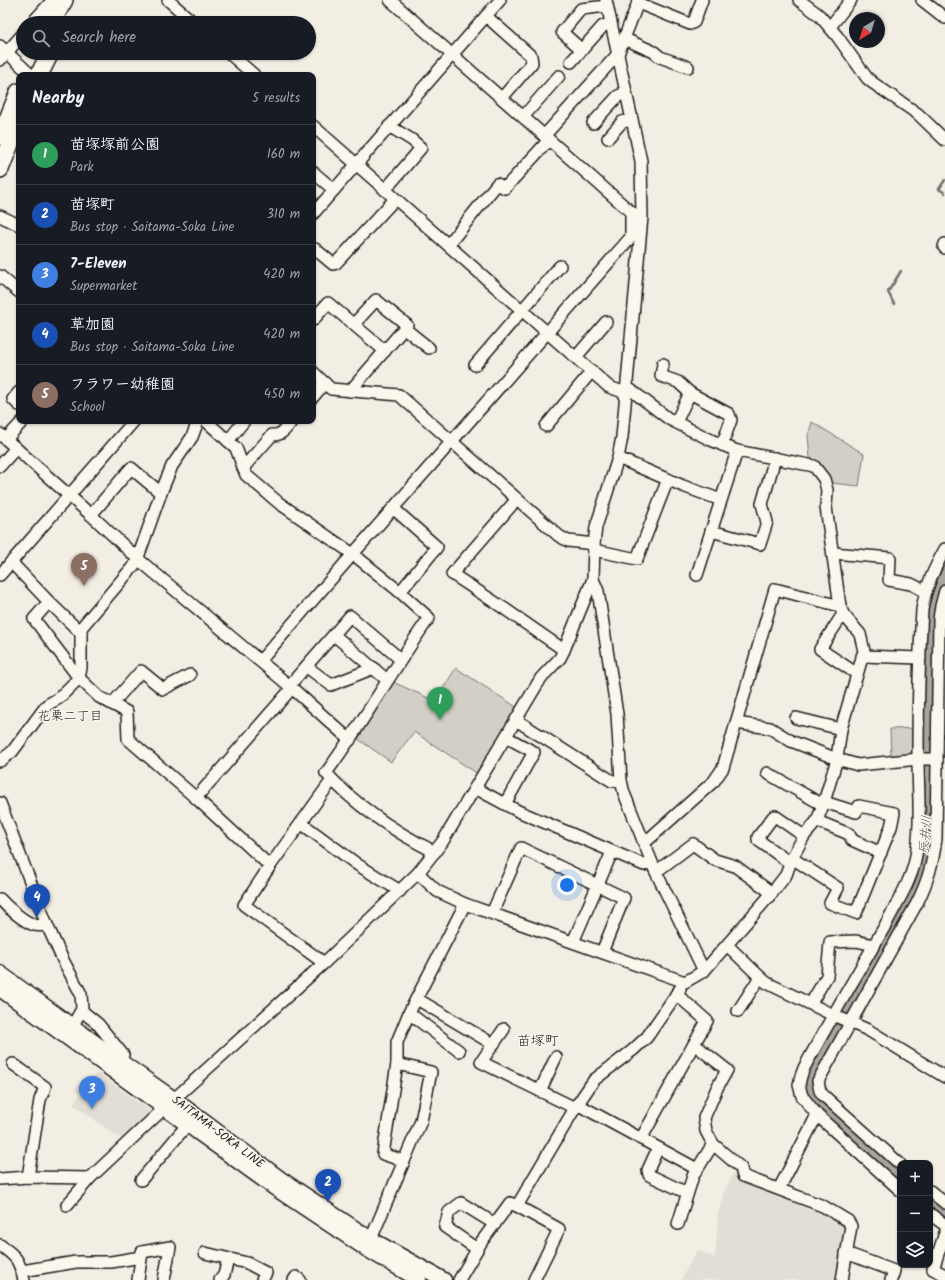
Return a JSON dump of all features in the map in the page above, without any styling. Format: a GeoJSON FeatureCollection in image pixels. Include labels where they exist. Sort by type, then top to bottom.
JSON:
{"type":"FeatureCollection","features":[{"type":"Feature","properties":{"kind":"highway"},"geometry":{"type":"LineString","coordinates":[[53,16],[58,0]]}},
{"type":"Feature","properties":{"kind":"highway"},"geometry":{"type":"LineString","coordinates":[[68,16],[76,0]]}},
{"type":"Feature","properties":{"kind":"highway"},"geometry":{"type":"LineString","coordinates":[[32,72],[35,60]]}},
{"type":"Feature","properties":{"kind":"highway"},"geometry":{"type":"LineString","coordinates":[[33,72],[44,60]]}},
{"type":"Feature","properties":{"kind":"highway"},"geometry":{"type":"LineString","coordinates":[[0,138],[16,99]]}},
{"type":"Feature","properties":{"kind":"highway"},"geometry":{"type":"LineString","coordinates":[[0,169],[16,129]]}},
{"type":"Feature","properties":{"kind":"main road","name":"SAITAMA-SOKA LINE"},"geometry":{"type":"LineString","coordinates":[[0,973],[69,1032],[164,1109],[327,1224],[419,1280]]}},
{"type":"Feature","properties":{"kind":"main road","name":"SAITAMA-SOKA LINE"},"geometry":{"type":"LineString","coordinates":[[0,989],[69,1032],[120,1061],[174,1099],[281,1179],[371,1239],[444,1280]]}},
{"type":"Feature","properties":{"kind":"street"},"geometry":{"type":"LineString","coordinates":[[40,16],[58,0]]}},
{"type":"Feature","properties":{"kind":"street"},"geometry":{"type":"LineString","coordinates":[[168,0],[186,16]]}},
{"type":"Feature","properties":{"kind":"street"},"geometry":{"type":"LineString","coordinates":[[390,0],[631,212],[642,217]]}},
{"type":"Feature","properties":{"kind":"street"},"geometry":{"type":"LineString","coordinates":[[316,211],[500,0]]}},
{"type":"Feature","properties":{"kind":"street"},"geometry":{"type":"LineString","coordinates":[[448,245],[497,184],[505,188],[618,54],[638,2],[690,24],[694,22],[702,0]]}},
{"type":"Feature","properties":{"kind":"street"},"geometry":{"type":"LineString","coordinates":[[799,0],[819,15],[838,36],[867,78],[918,114],[945,140]]}},
{"type":"Feature","properties":{"kind":"street"},"geometry":{"type":"LineString","coordinates":[[830,27],[851,0]]}},
{"type":"Feature","properties":{"kind":"street"},"geometry":{"type":"LineString","coordinates":[[922,0],[945,18]]}},
{"type":"Feature","properties":{"kind":"street"},"geometry":{"type":"LineString","coordinates":[[68,1205],[90,1178],[174,1099],[324,963],[418,873],[443,841],[541,678],[560,658],[564,650],[592,579],[596,527],[618,458],[622,437],[642,217],[640,160],[606,3],[581,9],[562,32],[582,50]]}},
{"type":"Feature","properties":{"kind":"street"},"geometry":{"type":"LineString","coordinates":[[486,16],[531,56],[532,63],[502,98]]}},
{"type":"Feature","properties":{"kind":"street"},"geometry":{"type":"LineString","coordinates":[[571,62],[604,26],[611,24]]}},
{"type":"Feature","properties":{"kind":"street"},"geometry":{"type":"LineString","coordinates":[[625,39],[654,52],[660,57],[688,67]]}},
{"type":"Feature","properties":{"kind":"street"},"geometry":{"type":"LineString","coordinates":[[16,40],[2,53],[28,72]]}},
{"type":"Feature","properties":{"kind":"street"},"geometry":{"type":"LineString","coordinates":[[237,60],[251,72]]}},
{"type":"Feature","properties":{"kind":"street"},"geometry":{"type":"LineString","coordinates":[[523,117],[559,76]]}},
{"type":"Feature","properties":{"kind":"street"},"geometry":{"type":"LineString","coordinates":[[593,123],[618,96],[626,93]]}},
{"type":"Feature","properties":{"kind":"street"},"geometry":{"type":"LineString","coordinates":[[608,138],[622,122],[632,120]]}},
{"type":"Feature","properties":{"kind":"street"},"geometry":{"type":"LineString","coordinates":[[385,190],[421,148],[412,140],[389,126]]}},
{"type":"Feature","properties":{"kind":"street"},"geometry":{"type":"LineString","coordinates":[[316,129],[609,387],[626,390],[669,419],[737,451],[814,466],[824,479],[827,490],[826,507],[842,610],[860,634],[864,651],[841,729],[837,759],[824,803],[816,821],[804,836],[791,860],[786,875],[704,971],[685,982],[647,1037],[633,1050],[594,1080],[576,1106],[517,1206]]}},
{"type":"Feature","properties":{"kind":"street"},"geometry":{"type":"LineString","coordinates":[[316,175],[334,190]]}},
{"type":"Feature","properties":{"kind":"street"},"geometry":{"type":"LineString","coordinates":[[316,250],[333,264],[336,263],[395,199]]}},
{"type":"Feature","properties":{"kind":"street"},"geometry":{"type":"LineString","coordinates":[[260,661],[631,237],[631,212]]}},
{"type":"Feature","properties":{"kind":"street"},"geometry":{"type":"LineString","coordinates":[[0,216],[16,224]]}},
{"type":"Feature","properties":{"kind":"street"},"geometry":{"type":"LineString","coordinates":[[945,244],[945,248]]}},
{"type":"Feature","properties":{"kind":"street"},"geometry":{"type":"LineString","coordinates":[[475,365],[560,266]]}},
{"type":"Feature","properties":{"kind":"street"},"geometry":{"type":"LineString","coordinates":[[0,276],[16,289]]}},
{"type":"Feature","properties":{"kind":"street"},"geometry":{"type":"LineString","coordinates":[[350,391],[407,325],[376,300],[354,324]]}},
{"type":"Feature","properties":{"kind":"street"},"geometry":{"type":"LineString","coordinates":[[316,317],[328,303],[385,351]]}},
{"type":"Feature","properties":{"kind":"street"},"geometry":{"type":"LineString","coordinates":[[576,357],[606,322]]}},
{"type":"Feature","properties":{"kind":"street"},"geometry":{"type":"LineString","coordinates":[[404,328],[428,348]]}},
{"type":"Feature","properties":{"kind":"street"},"geometry":{"type":"LineString","coordinates":[[663,364],[662,376],[678,382],[690,393],[729,414],[731,420],[722,445]]}},
{"type":"Feature","properties":{"kind":"street"},"geometry":{"type":"LineString","coordinates":[[546,426],[592,371]]}},
{"type":"Feature","properties":{"kind":"street"},"geometry":{"type":"LineString","coordinates":[[316,375],[331,389],[399,395],[559,536],[568,541],[637,559],[668,479]]}},
{"type":"Feature","properties":{"kind":"street"},"geometry":{"type":"LineString","coordinates":[[316,394],[325,383]]}},
{"type":"Feature","properties":{"kind":"street"},"geometry":{"type":"LineString","coordinates":[[676,422],[690,393]]}},
{"type":"Feature","properties":{"kind":"street"},"geometry":{"type":"LineString","coordinates":[[19,424],[3,437],[69,495],[138,559],[291,687],[350,740]]}},
{"type":"Feature","properties":{"kind":"street"},"geometry":{"type":"LineString","coordinates":[[0,575],[131,424]]}},
{"type":"Feature","properties":{"kind":"street"},"geometry":{"type":"LineString","coordinates":[[0,761],[12,752],[47,705],[59,698],[79,678],[81,668],[81,628],[136,563],[172,466],[192,437],[197,424]]}},
{"type":"Feature","properties":{"kind":"street"},"geometry":{"type":"LineString","coordinates":[[214,424],[236,448],[246,475],[279,504],[353,554],[400,592],[429,618],[400,659],[350,740],[326,773],[358,802],[407,838],[435,852]]}},
{"type":"Feature","properties":{"kind":"street"},"geometry":{"type":"LineString","coordinates":[[228,441],[242,424]]}},
{"type":"Feature","properties":{"kind":"street"},"geometry":{"type":"LineString","coordinates":[[243,468],[272,435],[278,436],[289,424]]}},
{"type":"Feature","properties":{"kind":"street"},"geometry":{"type":"LineString","coordinates":[[0,466],[16,448]]}},
{"type":"Feature","properties":{"kind":"street"},"geometry":{"type":"LineString","coordinates":[[697,574],[737,451]]}},
{"type":"Feature","properties":{"kind":"street"},"geometry":{"type":"LineString","coordinates":[[618,458],[721,500]]}},
{"type":"Feature","properties":{"kind":"street"},"geometry":{"type":"LineString","coordinates":[[711,531],[760,544],[767,522],[762,504],[775,458]]}},
{"type":"Feature","properties":{"kind":"street"},"geometry":{"type":"LineString","coordinates":[[91,515],[131,468],[161,493]]}},
{"type":"Feature","properties":{"kind":"street"},"geometry":{"type":"LineString","coordinates":[[517,499],[452,574],[564,650]]}},
{"type":"Feature","properties":{"kind":"street"},"geometry":{"type":"LineString","coordinates":[[393,508],[437,547],[400,592]]}},
{"type":"Feature","properties":{"kind":"street"},"geometry":{"type":"LineString","coordinates":[[897,1187],[817,1115],[802,1096],[799,1085],[801,1076],[907,883],[915,861],[919,813],[918,759],[922,610],[926,591],[932,574],[945,549]]}},
{"type":"Feature","properties":{"kind":"street"},"geometry":{"type":"LineString","coordinates":[[833,553],[890,558],[889,580],[911,584],[926,591]]}},
{"type":"Feature","properties":{"kind":"street"},"geometry":{"type":"LineString","coordinates":[[11,562],[81,633]]}},
{"type":"Feature","properties":{"kind":"street"},"geometry":{"type":"LineString","coordinates":[[592,579],[598,590],[616,706],[621,782],[627,803],[653,866],[704,971]]}},
{"type":"Feature","properties":{"kind":"street"},"geometry":{"type":"LineString","coordinates":[[643,841],[649,839],[714,781],[723,768],[775,589],[842,610]]}},
{"type":"Feature","properties":{"kind":"street"},"geometry":{"type":"LineString","coordinates":[[897,1161],[824,1096],[818,1088],[819,1077],[917,903],[928,880],[931,869],[936,838],[939,760],[939,619],[945,591]]}},
{"type":"Feature","properties":{"kind":"street"},"geometry":{"type":"LineString","coordinates":[[49,602],[34,619],[79,678],[99,697],[128,712],[128,739],[196,798],[270,866]]}},
{"type":"Feature","properties":{"kind":"street"},"geometry":{"type":"LineString","coordinates":[[842,610],[820,649],[857,674]]}},
{"type":"Feature","properties":{"kind":"street"},"geometry":{"type":"LineString","coordinates":[[196,798],[350,616],[400,659]]}},
{"type":"Feature","properties":{"kind":"street"},"geometry":{"type":"LineString","coordinates":[[334,634],[387,680]]}},
{"type":"Feature","properties":{"kind":"street"},"geometry":{"type":"LineString","coordinates":[[862,656],[920,658]]}},
{"type":"Feature","properties":{"kind":"street"},"geometry":{"type":"LineString","coordinates":[[306,667],[331,685],[374,668]]}},
{"type":"Feature","properties":{"kind":"street"},"geometry":{"type":"LineString","coordinates":[[112,704],[141,671],[163,689],[190,675]]}},
{"type":"Feature","properties":{"kind":"street"},"geometry":{"type":"LineString","coordinates":[[796,718],[841,729]]}},
{"type":"Feature","properties":{"kind":"street"},"geometry":{"type":"LineString","coordinates":[[516,720],[612,781],[621,782]]}},
{"type":"Feature","properties":{"kind":"street"},"geometry":{"type":"LineString","coordinates":[[736,723],[770,728],[791,741],[837,759],[858,765],[918,759],[939,760]]}},
{"type":"Feature","properties":{"kind":"street"},"geometry":{"type":"LineString","coordinates":[[505,804],[534,752],[506,737]]}},
{"type":"Feature","properties":{"kind":"street"},"geometry":{"type":"LineString","coordinates":[[767,773],[824,803],[856,812],[859,806],[894,813],[891,827],[856,913],[830,903],[838,888],[758,840],[758,837],[775,816],[804,836]]}},
{"type":"Feature","properties":{"kind":"street"},"geometry":{"type":"LineString","coordinates":[[324,963],[244,905],[332,780]]}},
{"type":"Feature","properties":{"kind":"street"},"geometry":{"type":"LineString","coordinates":[[475,788],[518,811],[644,865],[661,868],[693,844],[715,860],[735,866],[772,893]]}},
{"type":"Feature","properties":{"kind":"street"},"geometry":{"type":"LineString","coordinates":[[0,803],[47,925],[81,994],[83,1002],[82,1011],[69,1032]]}},
{"type":"Feature","properties":{"kind":"street"},"geometry":{"type":"LineString","coordinates":[[816,821],[849,834],[852,840],[880,853]]}},
{"type":"Feature","properties":{"kind":"street"},"geometry":{"type":"LineString","coordinates":[[301,823],[358,865],[400,891]]}},
{"type":"Feature","properties":{"kind":"street"},"geometry":{"type":"LineString","coordinates":[[492,913],[521,848],[624,898],[602,952]]}},
{"type":"Feature","properties":{"kind":"street"},"geometry":{"type":"LineString","coordinates":[[573,942],[612,852]]}},
{"type":"Feature","properties":{"kind":"street"},"geometry":{"type":"LineString","coordinates":[[418,873],[437,891],[465,904],[685,982]]}},
{"type":"Feature","properties":{"kind":"street"},"geometry":{"type":"LineString","coordinates":[[0,899],[5,905],[29,922],[35,925],[47,925]]}},
{"type":"Feature","properties":{"kind":"street"},"geometry":{"type":"LineString","coordinates":[[404,1161],[383,1154],[397,1064],[397,1042],[409,1013],[465,904]]}},
{"type":"Feature","properties":{"kind":"street"},"geometry":{"type":"LineString","coordinates":[[811,1003],[827,976],[830,942],[856,941],[874,945]]}},
{"type":"Feature","properties":{"kind":"street"},"geometry":{"type":"LineString","coordinates":[[727,945],[767,982],[868,1030],[945,1077]]}},
{"type":"Feature","properties":{"kind":"street"},"geometry":{"type":"LineString","coordinates":[[738,1011],[760,977]]}},
{"type":"Feature","properties":{"kind":"street"},"geometry":{"type":"LineString","coordinates":[[641,1139],[707,1021],[676,994]]}},
{"type":"Feature","properties":{"kind":"street"},"geometry":{"type":"LineString","coordinates":[[417,998],[493,1044]]}},
{"type":"Feature","properties":{"kind":"street"},"geometry":{"type":"LineString","coordinates":[[82,1011],[98,1024],[123,1056],[120,1061]]}},
{"type":"Feature","properties":{"kind":"street"},"geometry":{"type":"LineString","coordinates":[[409,1013],[441,1042],[459,1051]]}},
{"type":"Feature","properties":{"kind":"street"},"geometry":{"type":"LineString","coordinates":[[504,1029],[481,1062],[540,1091],[576,1106],[698,1169]]}},
{"type":"Feature","properties":{"kind":"street"},"geometry":{"type":"LineString","coordinates":[[694,1044],[727,1070],[717,1088],[704,1118],[706,1131],[713,1144],[741,1168],[743,1176],[823,1206],[848,1221],[851,1226],[842,1280]]}},
{"type":"Feature","properties":{"kind":"street"},"geometry":{"type":"LineString","coordinates":[[540,1091],[556,1057]]}},
{"type":"Feature","properties":{"kind":"street"},"geometry":{"type":"LineString","coordinates":[[13,1064],[45,1087],[40,1100],[28,1177]]}},
{"type":"Feature","properties":{"kind":"street"},"geometry":{"type":"LineString","coordinates":[[371,1239],[421,1121],[431,1072],[397,1064]]}},
{"type":"Feature","properties":{"kind":"street"},"geometry":{"type":"LineString","coordinates":[[780,1190],[817,1115]]}},
{"type":"Feature","properties":{"kind":"street"},"geometry":{"type":"LineString","coordinates":[[141,1180],[186,1125]]}},
{"type":"Feature","properties":{"kind":"street"},"geometry":{"type":"LineString","coordinates":[[678,1224],[693,1176],[713,1144]]}},
{"type":"Feature","properties":{"kind":"street"},"geometry":{"type":"LineString","coordinates":[[658,1148],[648,1170],[649,1175],[687,1193]]}},
{"type":"Feature","properties":{"kind":"street"},"geometry":{"type":"LineString","coordinates":[[0,1179],[28,1177],[90,1178]]}},
{"type":"Feature","properties":{"kind":"street"},"geometry":{"type":"LineString","coordinates":[[933,1193],[945,1202]]}},
{"type":"Feature","properties":{"kind":"street"},"geometry":{"type":"LineString","coordinates":[[477,1248],[445,1227],[449,1212],[461,1203],[495,1224]]}},
{"type":"Feature","properties":{"kind":"street"},"geometry":{"type":"LineString","coordinates":[[459,1280],[477,1248],[510,1203],[559,1229],[534,1280]]}},
{"type":"Feature","properties":{"kind":"street"},"geometry":{"type":"LineString","coordinates":[[933,1216],[945,1225]]}},
{"type":"Feature","properties":{"kind":"street"},"geometry":{"type":"LineString","coordinates":[[945,1233],[933,1269],[945,1275]]}},
{"type":"Feature","properties":{"kind":"street"},"geometry":{"type":"LineString","coordinates":[[0,1245],[13,1254],[19,1262],[23,1275],[76,1262],[111,1262],[141,1257]]}},
{"type":"Feature","properties":{"kind":"street"},"geometry":{"type":"LineString","coordinates":[[138,1280],[142,1252],[170,1247],[164,1280]]}},
{"type":"Feature","properties":{"kind":"street"},"geometry":{"type":"LineString","coordinates":[[846,1253],[894,1271],[891,1280]]}},
{"type":"Feature","properties":{"kind":"street"},"geometry":{"type":"LineString","coordinates":[[206,1254],[247,1263],[266,1273],[262,1280]]}},
{"type":"Feature","properties":{"kind":"street"},"geometry":{"type":"LineString","coordinates":[[220,1280],[224,1275],[228,1258]]}},
{"type":"Feature","properties":{"kind":"street"},"geometry":{"type":"LineString","coordinates":[[294,1280],[296,1277],[300,1280]]}},
{"type":"Feature","properties":{"kind":"shaded area"},"geometry":{"type":"Polygon","coordinates":[[[812,422],[864,454],[859,486],[831,483],[810,458],[808,436],[812,422]]]}},
{"type":"Feature","properties":{"kind":"shaded area"},"geometry":{"type":"Polygon","coordinates":[[[456,668],[518,708],[478,774],[414,732],[391,762],[358,739],[393,682],[435,701],[456,668]]]}},
{"type":"Feature","properties":{"kind":"shaded area"},"geometry":{"type":"Polygon","coordinates":[[[917,728],[913,756],[891,757],[890,729],[917,728]]]}},
{"type":"Feature","properties":{"kind":"shaded area"},"geometry":{"type":"Polygon","coordinates":[[[98,1073],[152,1112],[153,1115],[125,1142],[73,1104],[80,1094],[74,1089],[98,1073]]]}},
{"type":"Feature","properties":{"kind":"shaded area"},"geometry":{"type":"Polygon","coordinates":[[[735,1170],[824,1211],[848,1226],[839,1280],[681,1280],[697,1250],[715,1258],[718,1215],[723,1194],[735,1170]]]}},
{"type":"Feature","properties":{"kind":"waterway"},"geometry":{"type":"LineString","coordinates":[[945,180],[939,189],[945,193]]}},
{"type":"Feature","properties":{"kind":"waterway"},"geometry":{"type":"LineString","coordinates":[[894,304],[888,292],[901,271]]}},
{"type":"Feature","properties":{"kind":"waterway","name":"辰井川"},"geometry":{"type":"LineString","coordinates":[[897,1173],[853,1136],[815,1100],[808,1090],[807,1082],[916,886],[923,864],[928,830],[931,608],[936,587],[945,567]]}},
{"type":"Feature","properties":{"kind":"waterway"},"geometry":{"type":"LineString","coordinates":[[933,1203],[945,1212]]}},
{"type":"Feature","properties":{"kind":"place","name":"フラワー幼稚園"},"geometry":{"type":"Point","coordinates":[84,586]}},
{"type":"Feature","properties":{"kind":"place","name":"苗塚塚前公園"},"geometry":{"type":"Point","coordinates":[440,720]}},
{"type":"Feature","properties":{"kind":"place","name":"草加園"},"geometry":{"type":"Point","coordinates":[37,917]}},
{"type":"Feature","properties":{"kind":"place","name":"7-Eleven"},"geometry":{"type":"Point","coordinates":[92,1109]}},
{"type":"Feature","properties":{"kind":"place","name":"苗塚町"},"geometry":{"type":"Point","coordinates":[328,1202]}},
{"type":"Feature","properties":{"kind":"district","name":"花栗二丁目"},"geometry":{"type":"Point","coordinates":[70,716]}},
{"type":"Feature","properties":{"kind":"district","name":"苗塚町"},"geometry":{"type":"Point","coordinates":[538,1041]}}]}
